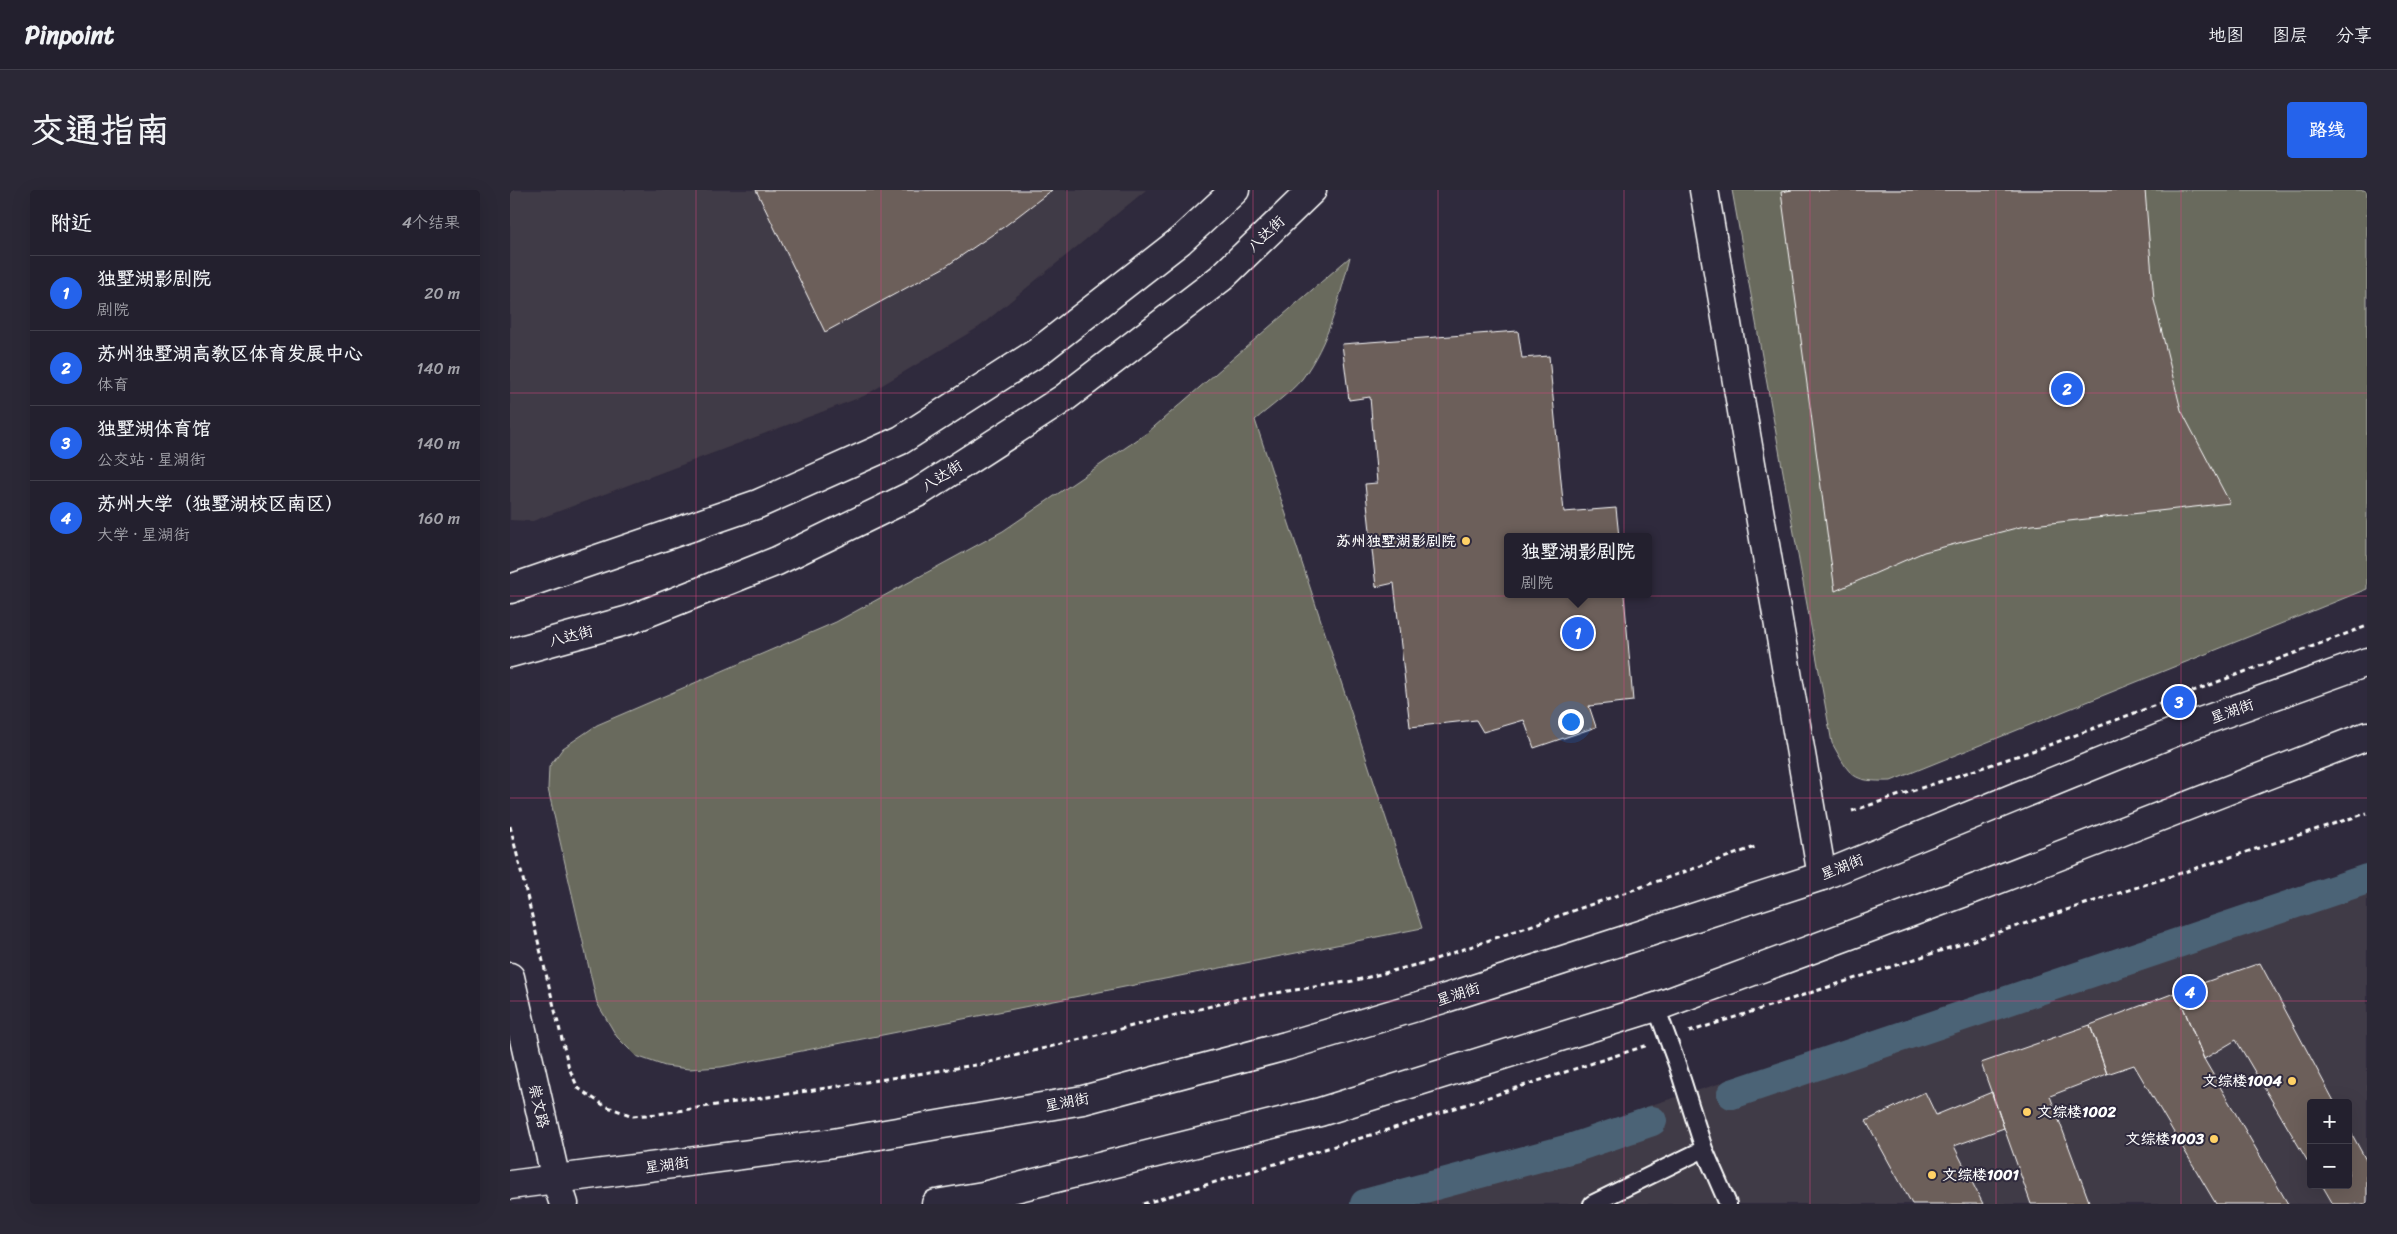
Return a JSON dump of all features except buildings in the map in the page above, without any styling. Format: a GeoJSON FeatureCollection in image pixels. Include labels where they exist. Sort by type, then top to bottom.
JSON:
{"type":"FeatureCollection","features":[{"type":"Feature","properties":{"kind":"main road"},"geometry":{"type":"LineString","coordinates":[[510,589],[758,504],[901,440],[1038,352],[1180,241],[1235,190]]}},
{"type":"Feature","properties":{"kind":"main road","name":"八达街"},"geometry":{"type":"LineString","coordinates":[[510,653],[629,620],[777,561],[919,492],[1063,399],[1221,278],[1312,190]]}},
{"type":"Feature","properties":{"kind":"main road"},"geometry":{"type":"LineString","coordinates":[[1704,190],[1822,876]]}},
{"type":"Feature","properties":{"kind":"main road","name":"星湖街"},"geometry":{"type":"LineString","coordinates":[[510,1184],[560,1192],[1083,1100],[1286,1046],[1446,998],[1822,876],[2192,725],[2367,662]]}},
{"type":"Feature","properties":{"kind":"main road"},"geometry":{"type":"LineString","coordinates":[[936,1204],[983,1196],[1320,1112],[1656,1007],[1971,890],[2367,736]]}},
{"type":"Feature","properties":{"kind":"main road","name":"崇文路"},"geometry":{"type":"LineString","coordinates":[[510,977],[560,1192]]}},
{"type":"Feature","properties":{"kind":"lane"},"geometry":{"type":"LineString","coordinates":[[1656,1007],[1677,1064],[1704,1150],[1728,1204]]}},
{"type":"Feature","properties":{"kind":"lane"},"geometry":{"type":"LineString","coordinates":[[1592,1204],[1704,1150]]}},
{"type":"Feature","properties":{"kind":"path"},"geometry":{"type":"LineString","coordinates":[[1852,811],[2041,748],[2367,626]]}},
{"type":"Feature","properties":{"kind":"path"},"geometry":{"type":"LineString","coordinates":[[1683,1034],[2367,813]]}},
{"type":"Feature","properties":{"kind":"path"},"geometry":{"type":"LineString","coordinates":[[510,826],[569,1068],[578,1088],[586,1094],[605,1106],[633,1116],[658,1114],[982,1064],[1243,998],[1353,981],[1427,962],[1758,846]]}},
{"type":"Feature","properties":{"kind":"path"},"geometry":{"type":"LineString","coordinates":[[1143,1204],[1394,1128],[1655,1043]]}},
{"type":"Feature","properties":{"kind":"shaded area"},"geometry":{"type":"Polygon","coordinates":[[[510,190],[1146,190],[979,327],[864,396],[533,521],[510,520],[510,190]]]}},
{"type":"Feature","properties":{"kind":"shaded area"},"geometry":{"type":"Polygon","coordinates":[[[2367,881],[2367,1204],[1409,1204],[1651,1105],[2367,881]]]}},
{"type":"Feature","properties":{"kind":"green space"},"geometry":{"type":"Polygon","coordinates":[[[1732,190],[2367,190],[2367,589],[1891,781],[1868,780],[1854,775],[1848,770],[1832,743],[1732,190]]]}},
{"type":"Feature","properties":{"kind":"green space"},"geometry":{"type":"Polygon","coordinates":[[[1350,257],[1332,320],[1311,365],[1297,385],[1255,420],[1422,928],[721,1067],[689,1069],[665,1066],[636,1056],[617,1037],[597,1003],[548,789],[549,767],[563,748],[597,725],[836,622],[1003,531],[1147,433],[1350,257]]]}},
{"type":"Feature","properties":{"kind":"waterway"},"geometry":{"type":"LineString","coordinates":[[1732,1094],[2367,879]]}},
{"type":"Feature","properties":{"kind":"waterway"},"geometry":{"type":"LineString","coordinates":[[1365,1204],[1573,1148],[1652,1121]]}},
{"type":"Feature","properties":{"kind":"place","name":"苏州独墅湖高教区体育发展中心"},"geometry":{"type":"Point","coordinates":[2067,389]}},
{"type":"Feature","properties":{"kind":"place","name":"苏州独墅湖影剧院"},"geometry":{"type":"Point","coordinates":[1466,541]}},
{"type":"Feature","properties":{"kind":"place","name":"独墅湖影剧院"},"geometry":{"type":"Point","coordinates":[1578,633]}},
{"type":"Feature","properties":{"kind":"place","name":"独墅湖体育馆"},"geometry":{"type":"Point","coordinates":[2179,702]}},
{"type":"Feature","properties":{"kind":"place","name":"苏州大学（独墅湖校区南区）"},"geometry":{"type":"Point","coordinates":[2190,992]}},
{"type":"Feature","properties":{"kind":"place","name":"文综楼1004"},"geometry":{"type":"Point","coordinates":[2292,1081]}},
{"type":"Feature","properties":{"kind":"place","name":"文综楼1002"},"geometry":{"type":"Point","coordinates":[2027,1112]}},
{"type":"Feature","properties":{"kind":"place","name":"文综楼1003"},"geometry":{"type":"Point","coordinates":[2214,1139]}},
{"type":"Feature","properties":{"kind":"place","name":"文综楼1001"},"geometry":{"type":"Point","coordinates":[1932,1175]}}]}
